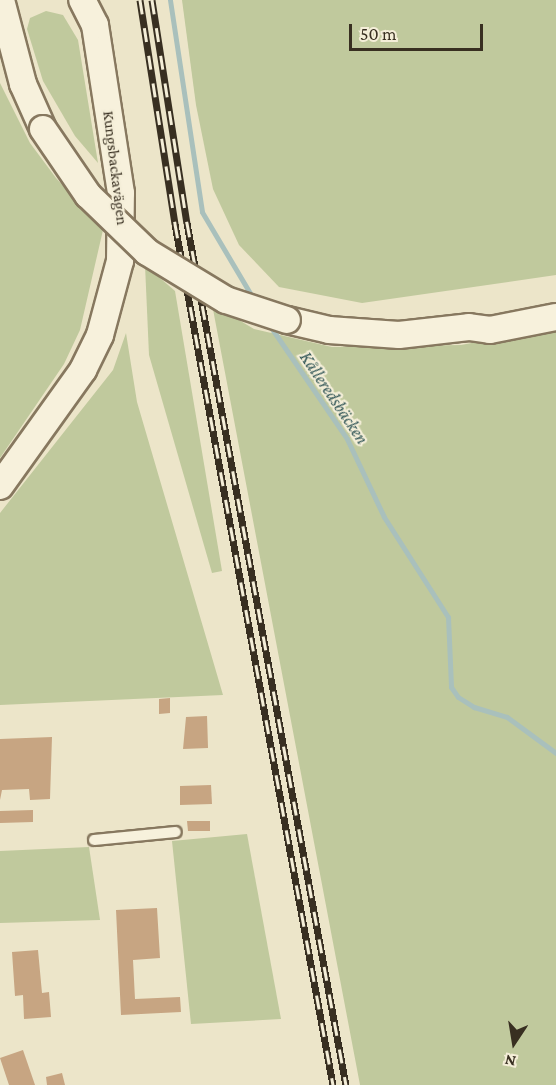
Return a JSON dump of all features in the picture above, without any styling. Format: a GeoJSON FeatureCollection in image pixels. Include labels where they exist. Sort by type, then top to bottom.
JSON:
{"type":"FeatureCollection","features":[{"type":"Feature","properties":{"kind":"street"},"geometry":{"type":"LineString","coordinates":[[1,0],[23,84],[43,129],[88,195],[147,252],[226,300],[287,320],[329,330],[399,335],[469,327],[490,330],[556,317]]}},
{"type":"Feature","properties":{"kind":"street","name":"Kungsbackavägen"},"geometry":{"type":"LineString","coordinates":[[0,486],[83,370],[100,335],[124,241],[121,193],[95,25],[82,0]]}},
{"type":"Feature","properties":{"kind":"street"},"geometry":{"type":"LineString","coordinates":[[469,327],[484,318],[556,301]]}},
{"type":"Feature","properties":{"kind":"lane"},"geometry":{"type":"LineString","coordinates":[[94,840],[176,832]]}},
{"type":"Feature","properties":{"kind":"green space"},"geometry":{"type":"Polygon","coordinates":[[[182,0],[556,0],[556,275],[362,303],[279,287],[239,245],[213,189],[196,105],[182,0]]]}},
{"type":"Feature","properties":{"kind":"green space"},"geometry":{"type":"Polygon","coordinates":[[[46,11],[63,15],[78,40],[98,163],[75,136],[43,81],[27,29],[30,18],[46,11]]]}},
{"type":"Feature","properties":{"kind":"green space"},"geometry":{"type":"Polygon","coordinates":[[[0,83],[30,143],[56,178],[103,230],[80,330],[64,364],[0,458],[0,83]]]}},
{"type":"Feature","properties":{"kind":"green space"},"geometry":{"type":"Polygon","coordinates":[[[145,265],[175,291],[222,571],[212,573],[149,355],[145,265]]]}},
{"type":"Feature","properties":{"kind":"green space"},"geometry":{"type":"Polygon","coordinates":[[[212,304],[254,329],[332,347],[461,345],[556,327],[556,1085],[360,1085],[212,304]]]}},
{"type":"Feature","properties":{"kind":"green space"},"geometry":{"type":"Polygon","coordinates":[[[126,333],[137,402],[223,695],[0,705],[0,513],[113,370],[126,333]]]}},
{"type":"Feature","properties":{"kind":"green space"},"geometry":{"type":"Polygon","coordinates":[[[247,834],[281,1019],[191,1024],[172,841],[247,834]]]}},
{"type":"Feature","properties":{"kind":"green space"},"geometry":{"type":"Polygon","coordinates":[[[89,847],[100,920],[0,923],[0,851],[89,847]]]}},
{"type":"Feature","properties":{"kind":"building"},"geometry":{"type":"Polygon","coordinates":[[[170,698],[170,713],[159,714],[159,699],[170,698]]]}},
{"type":"Feature","properties":{"kind":"building"},"geometry":{"type":"Polygon","coordinates":[[[207,716],[208,748],[183,749],[186,717],[207,716]]]}},
{"type":"Feature","properties":{"kind":"building"},"geometry":{"type":"Polygon","coordinates":[[[52,737],[50,799],[30,800],[29,789],[2,790],[0,800],[0,739],[52,737]]]}},
{"type":"Feature","properties":{"kind":"building"},"geometry":{"type":"Polygon","coordinates":[[[211,785],[212,804],[180,805],[180,786],[211,785]]]}},
{"type":"Feature","properties":{"kind":"building"},"geometry":{"type":"Polygon","coordinates":[[[33,810],[33,822],[0,823],[0,811],[33,810]]]}},
{"type":"Feature","properties":{"kind":"building"},"geometry":{"type":"Polygon","coordinates":[[[187,821],[210,821],[210,831],[188,831],[187,821]]]}},
{"type":"Feature","properties":{"kind":"building"},"geometry":{"type":"Polygon","coordinates":[[[157,908],[160,958],[133,960],[135,999],[180,997],[181,1012],[121,1015],[116,910],[157,908]]]}},
{"type":"Feature","properties":{"kind":"building"},"geometry":{"type":"Polygon","coordinates":[[[38,950],[42,993],[49,992],[51,1017],[24,1019],[23,995],[15,996],[12,952],[38,950]]]}},
{"type":"Feature","properties":{"kind":"building"},"geometry":{"type":"Polygon","coordinates":[[[23,1050],[35,1085],[9,1085],[0,1058],[23,1050]]]}},
{"type":"Feature","properties":{"kind":"building"},"geometry":{"type":"Polygon","coordinates":[[[62,1073],[65,1085],[47,1085],[46,1077],[62,1073]]]}},
{"type":"Feature","properties":{"kind":"waterway","name":"Kålleredsbäcken"},"geometry":{"type":"LineString","coordinates":[[170,0],[202,212],[254,300]]}},
{"type":"Feature","properties":{"kind":"waterway","name":"Kålleredsbäcken"},"geometry":{"type":"LineString","coordinates":[[268,323],[347,439],[384,517],[448,617],[451,687],[458,697],[474,707],[507,717],[556,753]]}},
{"type":"Feature","properties":{"kind":"railway"},"geometry":{"type":"LineString","coordinates":[[140,0],[175,224],[333,1085]]}},
{"type":"Feature","properties":{"kind":"railway"},"geometry":{"type":"LineString","coordinates":[[152,0],[187,223],[346,1085]]}}]}
